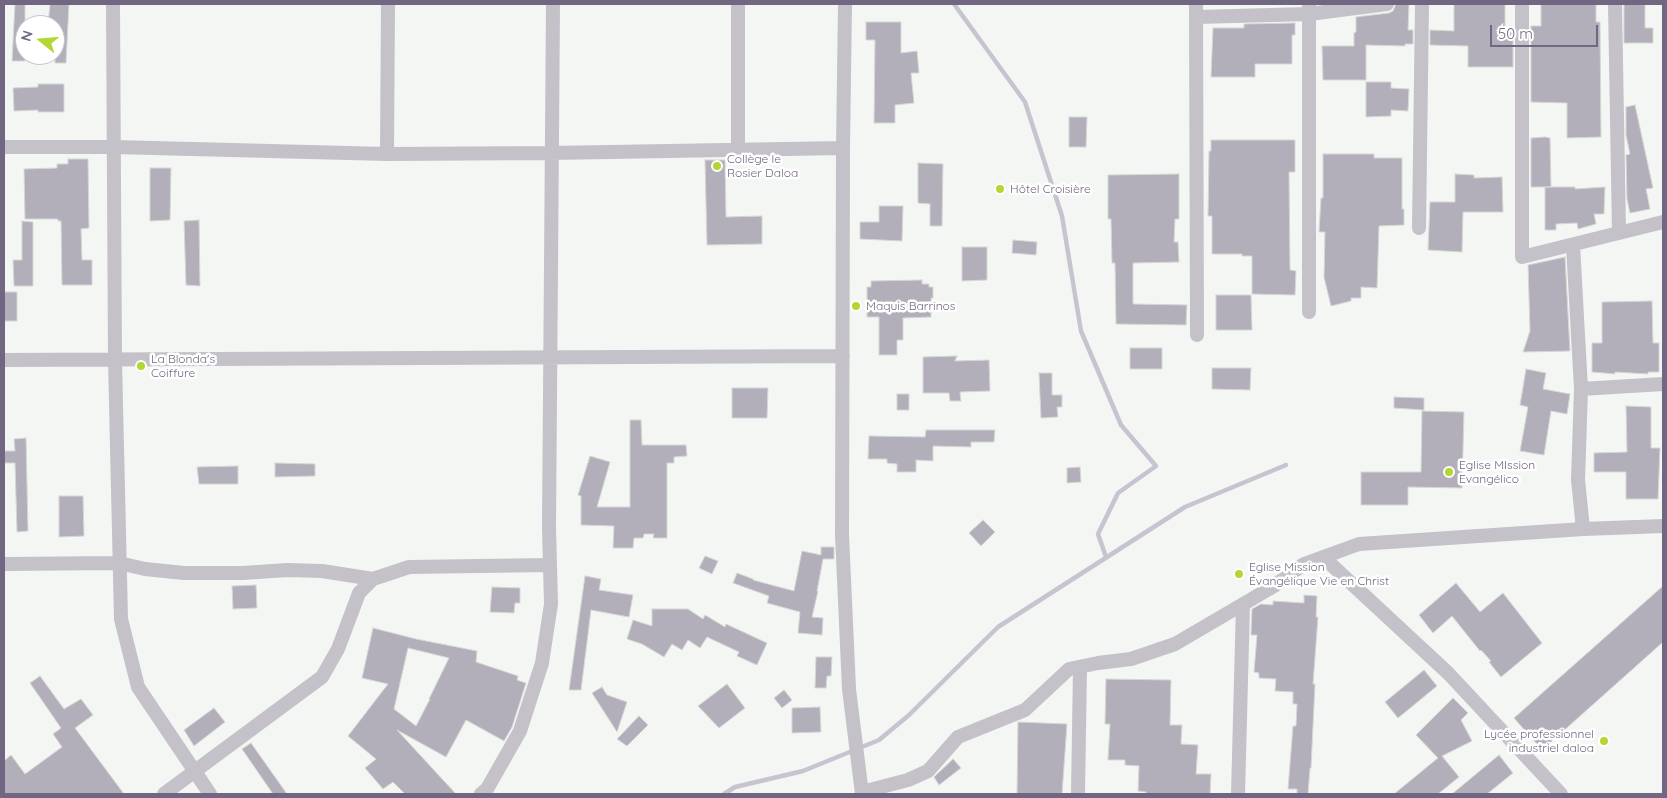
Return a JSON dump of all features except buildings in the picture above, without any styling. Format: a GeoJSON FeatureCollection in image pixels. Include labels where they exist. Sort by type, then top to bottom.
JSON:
{"type":"FeatureCollection","features":[{"type":"Feature","properties":{"kind":"street"},"geometry":{"type":"LineString","coordinates":[[113,4],[115,360],[121,618],[138,687],[210,794]]}},
{"type":"Feature","properties":{"kind":"street"},"geometry":{"type":"LineString","coordinates":[[387,154],[388,4]]}},
{"type":"Feature","properties":{"kind":"street"},"geometry":{"type":"LineString","coordinates":[[481,794],[487,789],[520,732],[542,663],[551,604],[550,358],[553,4]]}},
{"type":"Feature","properties":{"kind":"street"},"geometry":{"type":"LineString","coordinates":[[738,4],[738,150]]}},
{"type":"Feature","properties":{"kind":"street"},"geometry":{"type":"LineString","coordinates":[[845,4],[842,535],[849,689],[862,793],[908,780],[928,771],[958,737],[1025,710],[1069,669],[1131,659],[1175,644],[1274,586],[1304,564],[1359,544],[1583,529],[1663,526]]}},
{"type":"Feature","properties":{"kind":"street"},"geometry":{"type":"LineString","coordinates":[[1197,335],[1197,10],[1309,9],[1387,4]]}},
{"type":"Feature","properties":{"kind":"street"},"geometry":{"type":"LineString","coordinates":[[1420,228],[1422,4]]}},
{"type":"Feature","properties":{"kind":"street"},"geometry":{"type":"LineString","coordinates":[[1522,4],[1522,257],[1525,258],[1663,222]]}},
{"type":"Feature","properties":{"kind":"street"},"geometry":{"type":"LineString","coordinates":[[1615,4],[1619,233]]}},
{"type":"Feature","properties":{"kind":"street"},"geometry":{"type":"LineString","coordinates":[[1309,9],[1309,312]]}},
{"type":"Feature","properties":{"kind":"street"},"geometry":{"type":"LineString","coordinates":[[4,147],[114,147],[387,154],[551,154],[843,148]]}},
{"type":"Feature","properties":{"kind":"street"},"geometry":{"type":"LineString","coordinates":[[1573,245],[1581,389],[1578,480],[1583,529]]}},
{"type":"Feature","properties":{"kind":"street"},"geometry":{"type":"LineString","coordinates":[[4,360],[843,356]]}},
{"type":"Feature","properties":{"kind":"street"},"geometry":{"type":"LineString","coordinates":[[1581,389],[1663,384]]}},
{"type":"Feature","properties":{"kind":"street"},"geometry":{"type":"LineString","coordinates":[[1323,557],[1448,673],[1562,794]]}},
{"type":"Feature","properties":{"kind":"street"},"geometry":{"type":"LineString","coordinates":[[4,564],[119,563],[145,570],[184,573],[322,571],[373,579]]}},
{"type":"Feature","properties":{"kind":"street"},"geometry":{"type":"LineString","coordinates":[[164,794],[195,773],[322,677],[338,649],[359,593],[373,579],[409,567],[550,564]]}},
{"type":"Feature","properties":{"kind":"street"},"geometry":{"type":"LineString","coordinates":[[1238,794],[1243,604]]}},
{"type":"Feature","properties":{"kind":"street"},"geometry":{"type":"LineString","coordinates":[[1078,794],[1080,667]]}},
{"type":"Feature","properties":{"kind":"waterway"},"geometry":{"type":"LineString","coordinates":[[954,4],[1025,102],[1062,216],[1081,331],[1121,425],[1156,466],[1118,493],[1098,534],[1106,557]]}},
{"type":"Feature","properties":{"kind":"waterway"},"geometry":{"type":"LineString","coordinates":[[724,794],[735,787],[803,771],[879,740],[909,715],[998,627],[1185,507],[1286,465]]}},
{"type":"Feature","properties":{"kind":"place","name":"Collège le Rosier Daloa"},"geometry":{"type":"Point","coordinates":[717,166]}},
{"type":"Feature","properties":{"kind":"place","name":"Hôtel Croisière"},"geometry":{"type":"Point","coordinates":[1000,189]}},
{"type":"Feature","properties":{"kind":"place","name":"Maquis Barrinos"},"geometry":{"type":"Point","coordinates":[856,306]}},
{"type":"Feature","properties":{"kind":"place","name":"La Blonda's Coiffure"},"geometry":{"type":"Point","coordinates":[141,366]}},
{"type":"Feature","properties":{"kind":"place","name":"Eglise MIssion Evangélico"},"geometry":{"type":"Point","coordinates":[1449,472]}},
{"type":"Feature","properties":{"kind":"place","name":"Eglise Mission Évangélique Vie en Christ"},"geometry":{"type":"Point","coordinates":[1239,574]}},
{"type":"Feature","properties":{"kind":"place","name":"Lycée professionnel industriel daloa"},"geometry":{"type":"Point","coordinates":[1604,741]}}]}
